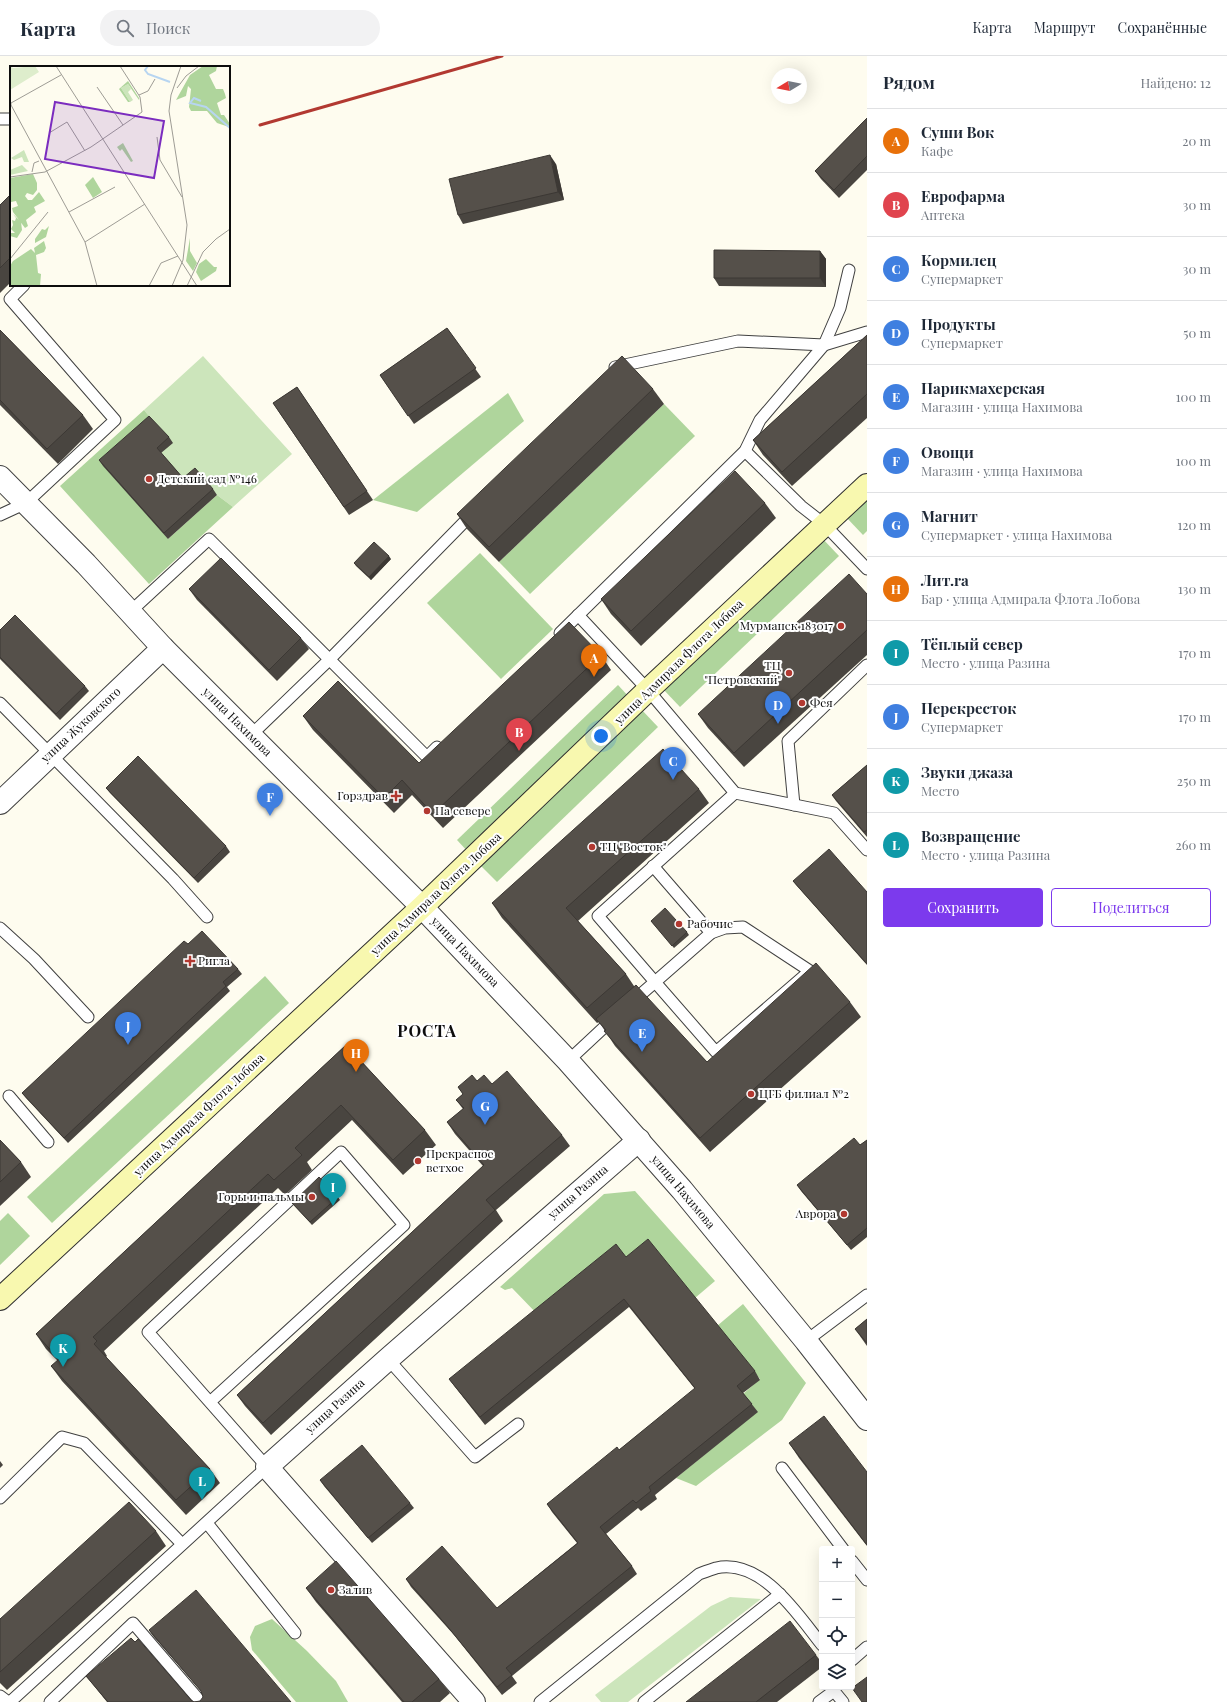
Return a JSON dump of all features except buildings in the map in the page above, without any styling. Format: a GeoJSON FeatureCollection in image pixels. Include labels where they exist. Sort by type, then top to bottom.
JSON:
{"type":"FeatureCollection","features":[{"type":"Feature","properties":{"kind":"street","name":"улица Нахимова"},"geometry":{"type":"LineString","coordinates":[[0,477],[86,564],[163,648],[422,907],[568,1061],[639,1140],[806,1341],[867,1419]]}},
{"type":"Feature","properties":{"kind":"street","name":"улица Адмирала Флота Лобова"},"geometry":{"type":"LineString","coordinates":[[0,1299],[422,907],[648,690],[867,485]]}},
{"type":"Feature","properties":{"kind":"street","name":"улица Жуковского"},"geometry":{"type":"LineString","coordinates":[[0,803],[163,648]]}},
{"type":"Feature","properties":{"kind":"street","name":"улица Разина"},"geometry":{"type":"LineString","coordinates":[[267,1468],[388,1359],[639,1140]]}},
{"type":"Feature","properties":{"kind":"street"},"geometry":{"type":"LineString","coordinates":[[267,1468],[474,1702]]}},
{"type":"Feature","properties":{"kind":"lane"},"geometry":{"type":"LineString","coordinates":[[549,643],[745,451],[760,420],[824,344],[840,308],[849,270]]}},
{"type":"Feature","properties":{"kind":"lane"},"geometry":{"type":"LineString","coordinates":[[0,515],[26,503],[115,420],[10,299],[23,286]]}},
{"type":"Feature","properties":{"kind":"lane"},"geometry":{"type":"LineString","coordinates":[[610,373],[615,367],[738,341],[824,344],[867,332]]}},
{"type":"Feature","properties":{"kind":"lane"},"geometry":{"type":"LineString","coordinates":[[745,451],[800,506],[824,524],[867,569]]}},
{"type":"Feature","properties":{"kind":"lane"},"geometry":{"type":"LineString","coordinates":[[250,736],[330,659],[478,507]]}},
{"type":"Feature","properties":{"kind":"lane"},"geometry":{"type":"LineString","coordinates":[[130,612],[209,539],[427,757],[444,741]]}},
{"type":"Feature","properties":{"kind":"lane"},"geometry":{"type":"LineString","coordinates":[[578,616],[648,690],[735,793],[834,813],[867,850]]}},
{"type":"Feature","properties":{"kind":"lane"},"geometry":{"type":"LineString","coordinates":[[794,805],[788,741],[867,665]]}},
{"type":"Feature","properties":{"kind":"lane"},"geometry":{"type":"LineString","coordinates":[[0,703],[51,753],[173,879],[207,917]]}},
{"type":"Feature","properties":{"kind":"lane"},"geometry":{"type":"LineString","coordinates":[[568,1061],[623,1010],[655,982],[711,933],[725,928],[743,927],[810,971],[716,1052],[655,982],[598,916],[735,793]]}},
{"type":"Feature","properties":{"kind":"lane"},"geometry":{"type":"LineString","coordinates":[[653,866],[711,933]]}},
{"type":"Feature","properties":{"kind":"lane"},"geometry":{"type":"LineString","coordinates":[[0,928],[34,959],[88,1017]]}},
{"type":"Feature","properties":{"kind":"lane"},"geometry":{"type":"LineString","coordinates":[[9,1096],[48,1142]]}},
{"type":"Feature","properties":{"kind":"lane"},"geometry":{"type":"LineString","coordinates":[[0,1696],[9,1702],[267,1468],[148,1332],[342,1152],[404,1225],[210,1402]]}},
{"type":"Feature","properties":{"kind":"lane"},"geometry":{"type":"LineString","coordinates":[[806,1341],[867,1295]]}},
{"type":"Feature","properties":{"kind":"lane"},"geometry":{"type":"LineString","coordinates":[[388,1359],[475,1457],[518,1424]]}},
{"type":"Feature","properties":{"kind":"lane"},"geometry":{"type":"LineString","coordinates":[[0,1498],[62,1437],[84,1443],[182,1544]]}},
{"type":"Feature","properties":{"kind":"lane"},"geometry":{"type":"LineString","coordinates":[[782,1468],[841,1546]]}},
{"type":"Feature","properties":{"kind":"lane"},"geometry":{"type":"LineString","coordinates":[[125,1506],[136,1496]]}},
{"type":"Feature","properties":{"kind":"lane"},"geometry":{"type":"LineString","coordinates":[[207,1523],[295,1632]]}},
{"type":"Feature","properties":{"kind":"lane"},"geometry":{"type":"LineString","coordinates":[[855,1565],[867,1580]]}},
{"type":"Feature","properties":{"kind":"lane"},"geometry":{"type":"LineString","coordinates":[[540,1702],[698,1574],[717,1568],[735,1568],[750,1573],[769,1584],[780,1594],[819,1641]]}},
{"type":"Feature","properties":{"kind":"lane"},"geometry":{"type":"LineString","coordinates":[[644,1702],[780,1594]]}},
{"type":"Feature","properties":{"kind":"lane"},"geometry":{"type":"LineString","coordinates":[[50,1702],[133,1623],[200,1701]]}},
{"type":"Feature","properties":{"kind":"lane"},"geometry":{"type":"LineString","coordinates":[[855,1657],[867,1647]]}},
{"type":"Feature","properties":{"kind":"lane"},"geometry":{"type":"LineString","coordinates":[[819,1702],[834,1690]]}},
{"type":"Feature","properties":{"kind":"lane"},"geometry":{"type":"LineString","coordinates":[[836,1690],[843,1702]]}},
{"type":"Feature","properties":{"kind":"green space"},"geometry":{"type":"Polygon","coordinates":[[[203,356],[292,454],[233,507],[217,495],[199,474],[187,484],[161,453],[153,421],[144,410],[203,356]]]}},
{"type":"Feature","properties":{"kind":"green space"},"geometry":{"type":"Polygon","coordinates":[[[508,393],[524,421],[417,512],[373,500],[508,393]]]}},
{"type":"Feature","properties":{"kind":"green space"},"geometry":{"type":"Polygon","coordinates":[[[664,404],[695,436],[530,594],[499,562],[664,404]]]}},
{"type":"Feature","properties":{"kind":"green space"},"geometry":{"type":"Polygon","coordinates":[[[144,410],[153,421],[168,539],[217,495],[233,507],[149,584],[60,486],[144,410]]]}},
{"type":"Feature","properties":{"kind":"green space"},"geometry":{"type":"Polygon","coordinates":[[[867,496],[867,531],[863,535],[845,516],[867,496]]]}},
{"type":"Feature","properties":{"kind":"green space"},"geometry":{"type":"Polygon","coordinates":[[[821,537],[839,556],[680,707],[662,688],[821,537]]]}},
{"type":"Feature","properties":{"kind":"green space"},"geometry":{"type":"Polygon","coordinates":[[[480,553],[553,629],[501,679],[427,603],[480,553]]]}},
{"type":"Feature","properties":{"kind":"green space"},"geometry":{"type":"Polygon","coordinates":[[[618,685],[630,698],[469,853],[457,840],[618,685]]]}},
{"type":"Feature","properties":{"kind":"green space"},"geometry":{"type":"Polygon","coordinates":[[[640,708],[658,727],[497,882],[478,863],[640,708]]]}},
{"type":"Feature","properties":{"kind":"green space"},"geometry":{"type":"Polygon","coordinates":[[[265,976],[289,1003],[52,1223],[27,1197],[265,976]]]}},
{"type":"Feature","properties":{"kind":"green space"},"geometry":{"type":"Polygon","coordinates":[[[635,1191],[715,1281],[695,1298],[541,1318],[512,1288],[505,1290],[500,1287],[604,1194],[635,1191]]]}},
{"type":"Feature","properties":{"kind":"green space"},"geometry":{"type":"Polygon","coordinates":[[[8,1213],[30,1236],[0,1265],[0,1221],[8,1213]]]}},
{"type":"Feature","properties":{"kind":"green space"},"geometry":{"type":"Polygon","coordinates":[[[743,1304],[806,1383],[782,1420],[696,1486],[676,1478],[757,1412],[743,1394],[760,1379],[717,1326],[743,1304]]]}},
{"type":"Feature","properties":{"kind":"green space"},"geometry":{"type":"Polygon","coordinates":[[[730,1597],[761,1599],[628,1702],[601,1702],[595,1695],[711,1606],[730,1597]]]}},
{"type":"Feature","properties":{"kind":"green space"},"geometry":{"type":"Polygon","coordinates":[[[272,1619],[307,1651],[336,1681],[348,1702],[296,1702],[252,1650],[250,1637],[255,1626],[272,1619]]]}},
{"type":"Feature","properties":{"kind":"railway"},"geometry":{"type":"LineString","coordinates":[[260,125],[502,56]]}},
{"type":"Feature","properties":{"kind":"place","name":"Детский сад №146"},"geometry":{"type":"Point","coordinates":[149,479]}},
{"type":"Feature","properties":{"kind":"place","name":"Мурманск 183017"},"geometry":{"type":"Point","coordinates":[841,626]}},
{"type":"Feature","properties":{"kind":"place","name":"ТЦ \"Петровский\""},"geometry":{"type":"Point","coordinates":[789,673]}},
{"type":"Feature","properties":{"kind":"place","name":"Суши Вок"},"geometry":{"type":"Point","coordinates":[594,677]}},
{"type":"Feature","properties":{"kind":"place","name":"Фея"},"geometry":{"type":"Point","coordinates":[802,703]}},
{"type":"Feature","properties":{"kind":"place","name":"Продукты"},"geometry":{"type":"Point","coordinates":[778,724]}},
{"type":"Feature","properties":{"kind":"place","name":"Еврофарма"},"geometry":{"type":"Point","coordinates":[519,751]}},
{"type":"Feature","properties":{"kind":"place","name":"Кормилец"},"geometry":{"type":"Point","coordinates":[673,780]}},
{"type":"Feature","properties":{"kind":"place","name":"Горздрав"},"geometry":{"type":"Point","coordinates":[396,796]}},
{"type":"Feature","properties":{"kind":"place","name":"На севере"},"geometry":{"type":"Point","coordinates":[427,811]}},
{"type":"Feature","properties":{"kind":"place","name":"Овощи"},"geometry":{"type":"Point","coordinates":[270,816]}},
{"type":"Feature","properties":{"kind":"place","name":"ТЦ \"Восток\""},"geometry":{"type":"Point","coordinates":[592,847]}},
{"type":"Feature","properties":{"kind":"place","name":"Рабочие"},"geometry":{"type":"Point","coordinates":[679,924]}},
{"type":"Feature","properties":{"kind":"place","name":"Ригла"},"geometry":{"type":"Point","coordinates":[190,961]}},
{"type":"Feature","properties":{"kind":"place","name":"Перекресток"},"geometry":{"type":"Point","coordinates":[128,1045]}},
{"type":"Feature","properties":{"kind":"place","name":"Парикмахерская"},"geometry":{"type":"Point","coordinates":[642,1052]}},
{"type":"Feature","properties":{"kind":"place","name":"Лит.ra"},"geometry":{"type":"Point","coordinates":[356,1072]}},
{"type":"Feature","properties":{"kind":"place","name":"ЦГБ филиал №2"},"geometry":{"type":"Point","coordinates":[751,1094]}},
{"type":"Feature","properties":{"kind":"place","name":"Магнит"},"geometry":{"type":"Point","coordinates":[485,1125]}},
{"type":"Feature","properties":{"kind":"place","name":"Прекрасное ветхое"},"geometry":{"type":"Point","coordinates":[418,1161]}},
{"type":"Feature","properties":{"kind":"place","name":"Горы и пальмы"},"geometry":{"type":"Point","coordinates":[312,1197]}},
{"type":"Feature","properties":{"kind":"place","name":"Тёплый север"},"geometry":{"type":"Point","coordinates":[333,1206]}},
{"type":"Feature","properties":{"kind":"place","name":"Аврора"},"geometry":{"type":"Point","coordinates":[844,1214]}},
{"type":"Feature","properties":{"kind":"place","name":"Звуки джаза"},"geometry":{"type":"Point","coordinates":[63,1367]}},
{"type":"Feature","properties":{"kind":"place","name":"Возвращение"},"geometry":{"type":"Point","coordinates":[202,1500]}},
{"type":"Feature","properties":{"kind":"place","name":"Залив"},"geometry":{"type":"Point","coordinates":[331,1590]}},
{"type":"Feature","properties":{"kind":"district","name":"РОСТА"},"geometry":{"type":"Point","coordinates":[427,1031]}}]}
